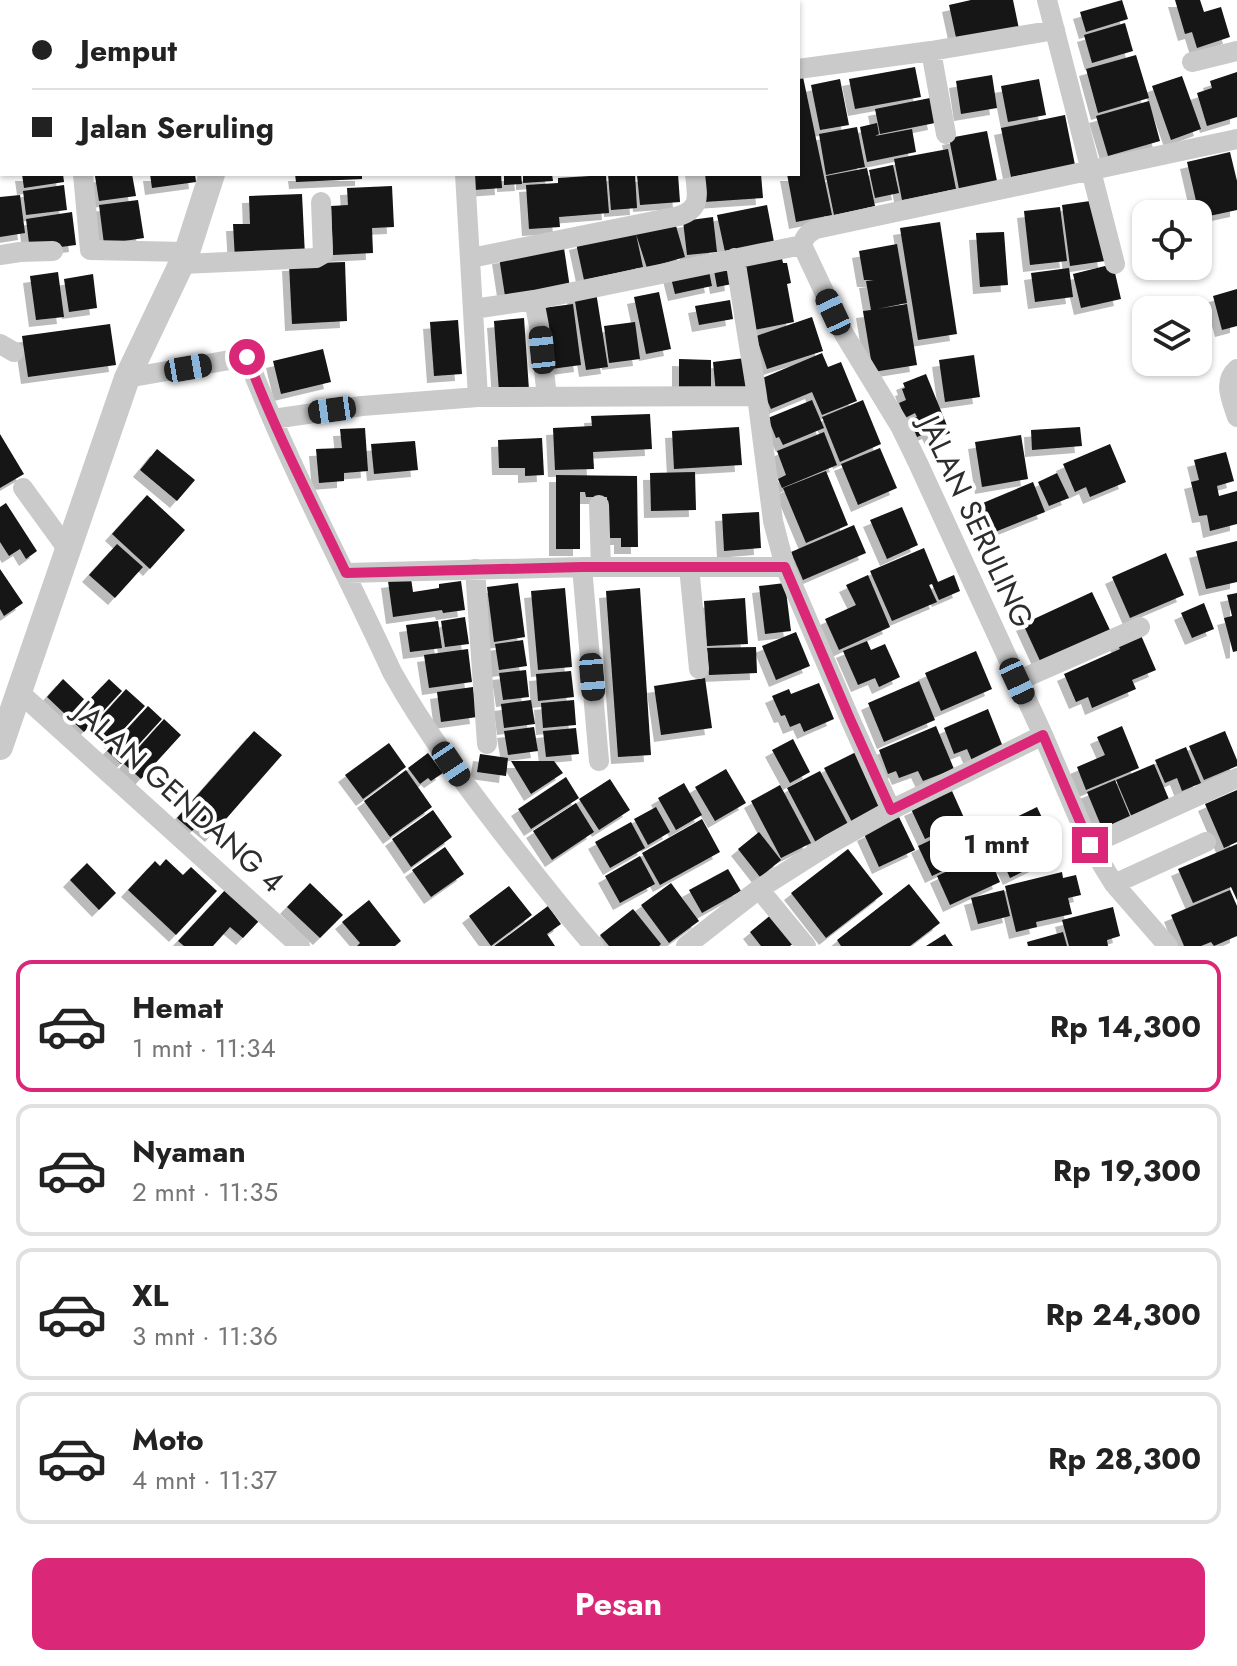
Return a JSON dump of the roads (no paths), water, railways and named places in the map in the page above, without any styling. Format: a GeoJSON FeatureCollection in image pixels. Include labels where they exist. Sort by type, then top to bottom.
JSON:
{"type":"FeatureCollection","features":[{"type":"Feature","properties":{"kind":"street"},"geometry":{"type":"LineString","coordinates":[[1047,0],[1115,264]]}},
{"type":"Feature","properties":{"kind":"street"},"geometry":{"type":"LineString","coordinates":[[800,69],[1055,30]]}},
{"type":"Feature","properties":{"kind":"street"},"geometry":{"type":"LineString","coordinates":[[931,51],[946,134]]}},
{"type":"Feature","properties":{"kind":"street"},"geometry":{"type":"LineString","coordinates":[[1192,62],[1237,51]]}},
{"type":"Feature","properties":{"kind":"street"},"geometry":{"type":"LineString","coordinates":[[473,309],[534,300],[802,245],[809,232],[816,229],[1237,139]]}},
{"type":"Feature","properties":{"kind":"street"},"geometry":{"type":"LineString","coordinates":[[83,176],[90,250],[184,258],[316,258],[323,254],[321,202]]}},
{"type":"Feature","properties":{"kind":"street"},"geometry":{"type":"LineString","coordinates":[[0,747],[127,378],[184,258],[211,176]]}},
{"type":"Feature","properties":{"kind":"street"},"geometry":{"type":"LineString","coordinates":[[465,176],[478,397]]}},
{"type":"Feature","properties":{"kind":"street"},"geometry":{"type":"LineString","coordinates":[[471,258],[690,213],[697,199],[695,176]]}},
{"type":"Feature","properties":{"kind":"street","name":"JALAN SERULING"},"geometry":{"type":"LineString","coordinates":[[802,245],[844,334],[906,438],[1043,735],[1090,845],[1114,884],[1168,946]]}},
{"type":"Feature","properties":{"kind":"street"},"geometry":{"type":"LineString","coordinates":[[0,255],[53,251]]}},
{"type":"Feature","properties":{"kind":"street"},"geometry":{"type":"LineString","coordinates":[[735,258],[773,521],[785,567],[891,810]]}},
{"type":"Feature","properties":{"kind":"street"},"geometry":{"type":"LineString","coordinates":[[534,300],[547,397]]}},
{"type":"Feature","properties":{"kind":"street"},"geometry":{"type":"LineString","coordinates":[[127,378],[247,357],[273,419],[408,702],[465,785],[594,946]]}},
{"type":"Feature","properties":{"kind":"street"},"geometry":{"type":"LineString","coordinates":[[1237,369],[1228,382],[1237,417]]}},
{"type":"Feature","properties":{"kind":"street"},"geometry":{"type":"LineString","coordinates":[[273,419],[362,406],[478,397],[757,396]]}},
{"type":"Feature","properties":{"kind":"street"},"geometry":{"type":"LineString","coordinates":[[23,488],[68,550]]}},
{"type":"Feature","properties":{"kind":"street"},"geometry":{"type":"LineString","coordinates":[[599,505],[591,567],[599,761]]}},
{"type":"Feature","properties":{"kind":"street"},"geometry":{"type":"LineString","coordinates":[[346,573],[591,567],[785,567]]}},
{"type":"Feature","properties":{"kind":"street"},"geometry":{"type":"LineString","coordinates":[[689,567],[699,669]]}},
{"type":"Feature","properties":{"kind":"street"},"geometry":{"type":"LineString","coordinates":[[475,569],[487,744]]}},
{"type":"Feature","properties":{"kind":"street"},"geometry":{"type":"LineString","coordinates":[[1017,681],[1140,627]]}},
{"type":"Feature","properties":{"kind":"street","name":"JALAN GENDANG 4"},"geometry":{"type":"LineString","coordinates":[[19,692],[300,946]]}},
{"type":"Feature","properties":{"kind":"street"},"geometry":{"type":"LineString","coordinates":[[686,946],[759,889],[830,844],[891,810],[1043,735]]}},
{"type":"Feature","properties":{"kind":"street"},"geometry":{"type":"LineString","coordinates":[[1090,845],[1237,778]]}},
{"type":"Feature","properties":{"kind":"street"},"geometry":{"type":"LineString","coordinates":[[1114,884],[1206,842]]}},
{"type":"Feature","properties":{"kind":"street"},"geometry":{"type":"LineString","coordinates":[[759,889],[806,946]]}}]}
